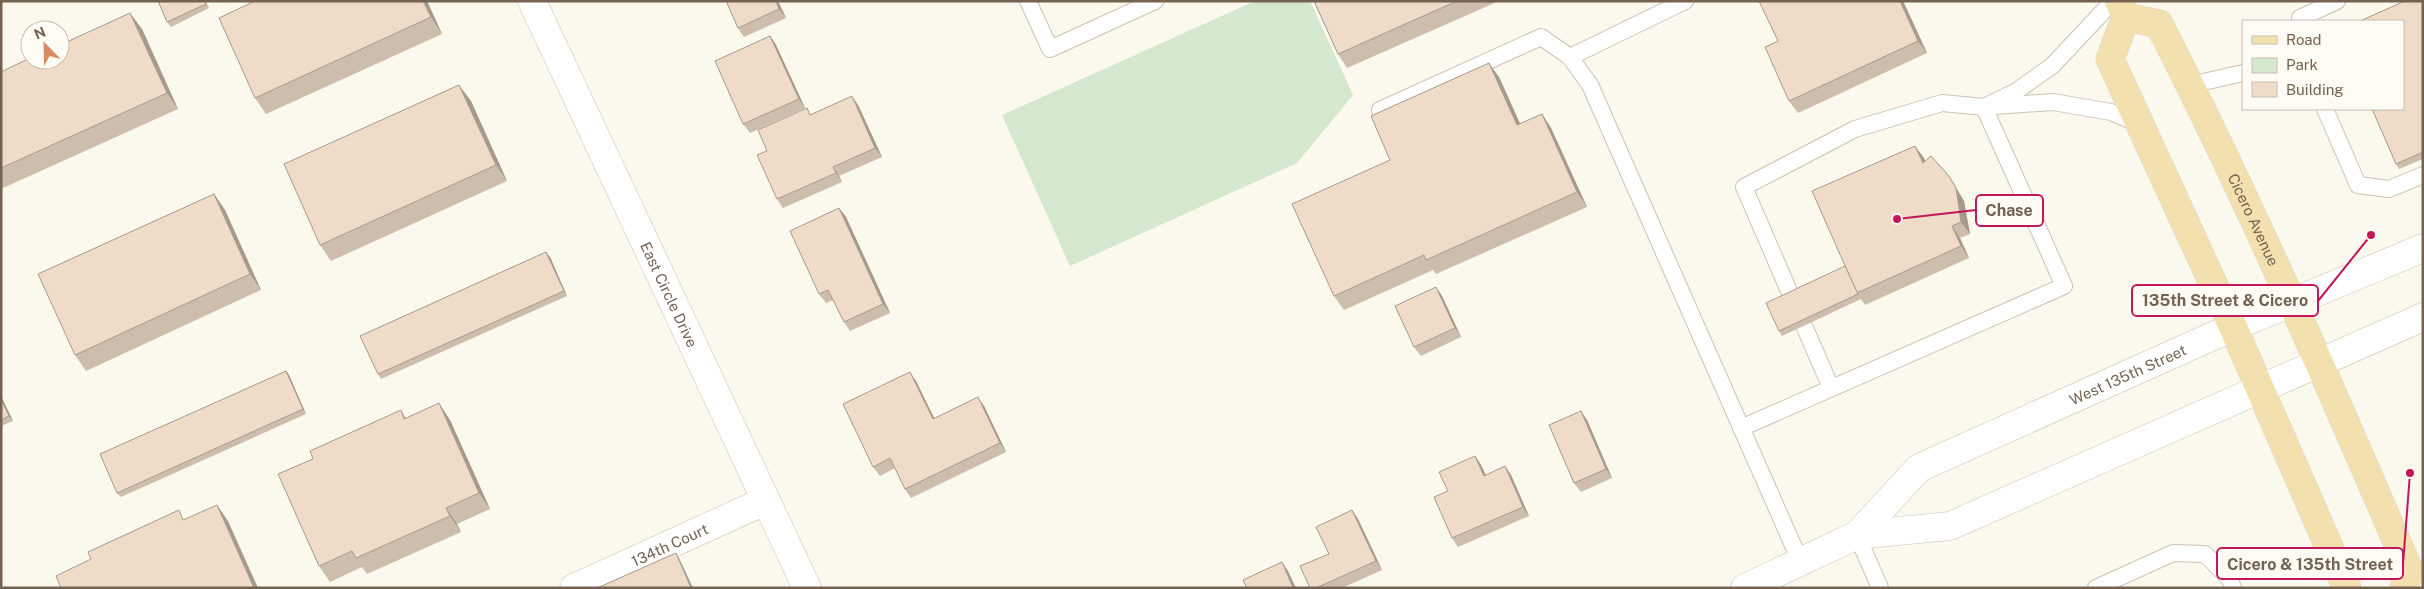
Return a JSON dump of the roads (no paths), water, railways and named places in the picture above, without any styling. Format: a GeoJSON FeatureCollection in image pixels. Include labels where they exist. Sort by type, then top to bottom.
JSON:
{"type":"FeatureCollection","features":[{"type":"Feature","properties":{"kind":"main road","name":"Cicero Avenue"},"geometry":{"type":"LineString","coordinates":[[2119,7],[2159,24],[2190,85],[2293,302],[2409,570],[2404,588]]}},
{"type":"Feature","properties":{"kind":"main road"},"geometry":{"type":"LineString","coordinates":[[2119,7],[2110,59],[2261,390],[2348,588]]}},
{"type":"Feature","properties":{"kind":"street","name":"East Circle Drive"},"geometry":{"type":"LineString","coordinates":[[532,1],[807,588]]}},
{"type":"Feature","properties":{"kind":"street","name":"West 135th Street"},"geometry":{"type":"LineString","coordinates":[[1857,535],[1920,468],[2232,327],[2423,248]]}},
{"type":"Feature","properties":{"kind":"street","name":"West 135th Street"},"geometry":{"type":"LineString","coordinates":[[1745,588],[1857,535],[1950,526],[2423,317]]}},
{"type":"Feature","properties":{"kind":"street","name":"134th Court"},"geometry":{"type":"LineString","coordinates":[[574,588],[766,501]]}},
{"type":"Feature","properties":{"kind":"lane"},"geometry":{"type":"LineString","coordinates":[[1028,1],[1050,49],[1155,1]]}},
{"type":"Feature","properties":{"kind":"lane"},"geometry":{"type":"LineString","coordinates":[[1570,57],[1685,1]]}},
{"type":"Feature","properties":{"kind":"lane"},"geometry":{"type":"LineString","coordinates":[[2300,20],[2300,18],[2337,1]]}},
{"type":"Feature","properties":{"kind":"lane"},"geometry":{"type":"LineString","coordinates":[[1984,107],[2015,92],[2052,66],[2119,7]]}},
{"type":"Feature","properties":{"kind":"lane"},"geometry":{"type":"LineString","coordinates":[[1380,110],[1541,37],[1570,57],[1590,85],[1800,561]]}},
{"type":"Feature","properties":{"kind":"lane"},"geometry":{"type":"LineString","coordinates":[[2190,85],[2242,73]]}},
{"type":"Feature","properties":{"kind":"lane"},"geometry":{"type":"LineString","coordinates":[[1831,388],[1744,187],[1855,129],[1942,103],[1984,107],[2053,102],[2111,112],[2139,124]]}},
{"type":"Feature","properties":{"kind":"lane"},"geometry":{"type":"LineString","coordinates":[[1741,428],[2064,286],[1984,107]]}},
{"type":"Feature","properties":{"kind":"lane"},"geometry":{"type":"LineString","coordinates":[[2324,110],[2358,185],[2388,189],[2423,175]]}},
{"type":"Feature","properties":{"kind":"lane"},"geometry":{"type":"LineString","coordinates":[[1857,535],[1880,588]]}},
{"type":"Feature","properties":{"kind":"lane"},"geometry":{"type":"LineString","coordinates":[[2096,588],[2173,553],[2205,554],[2230,579],[2233,588]]}},
{"type":"Feature","properties":{"kind":"place","name":"Chase"},"geometry":{"type":"Point","coordinates":[1897,219]}},
{"type":"Feature","properties":{"kind":"place","name":"135th Street & Cicero"},"geometry":{"type":"Point","coordinates":[2371,235]}},
{"type":"Feature","properties":{"kind":"place","name":"Cicero & 135th Street"},"geometry":{"type":"Point","coordinates":[2410,473]}}]}
